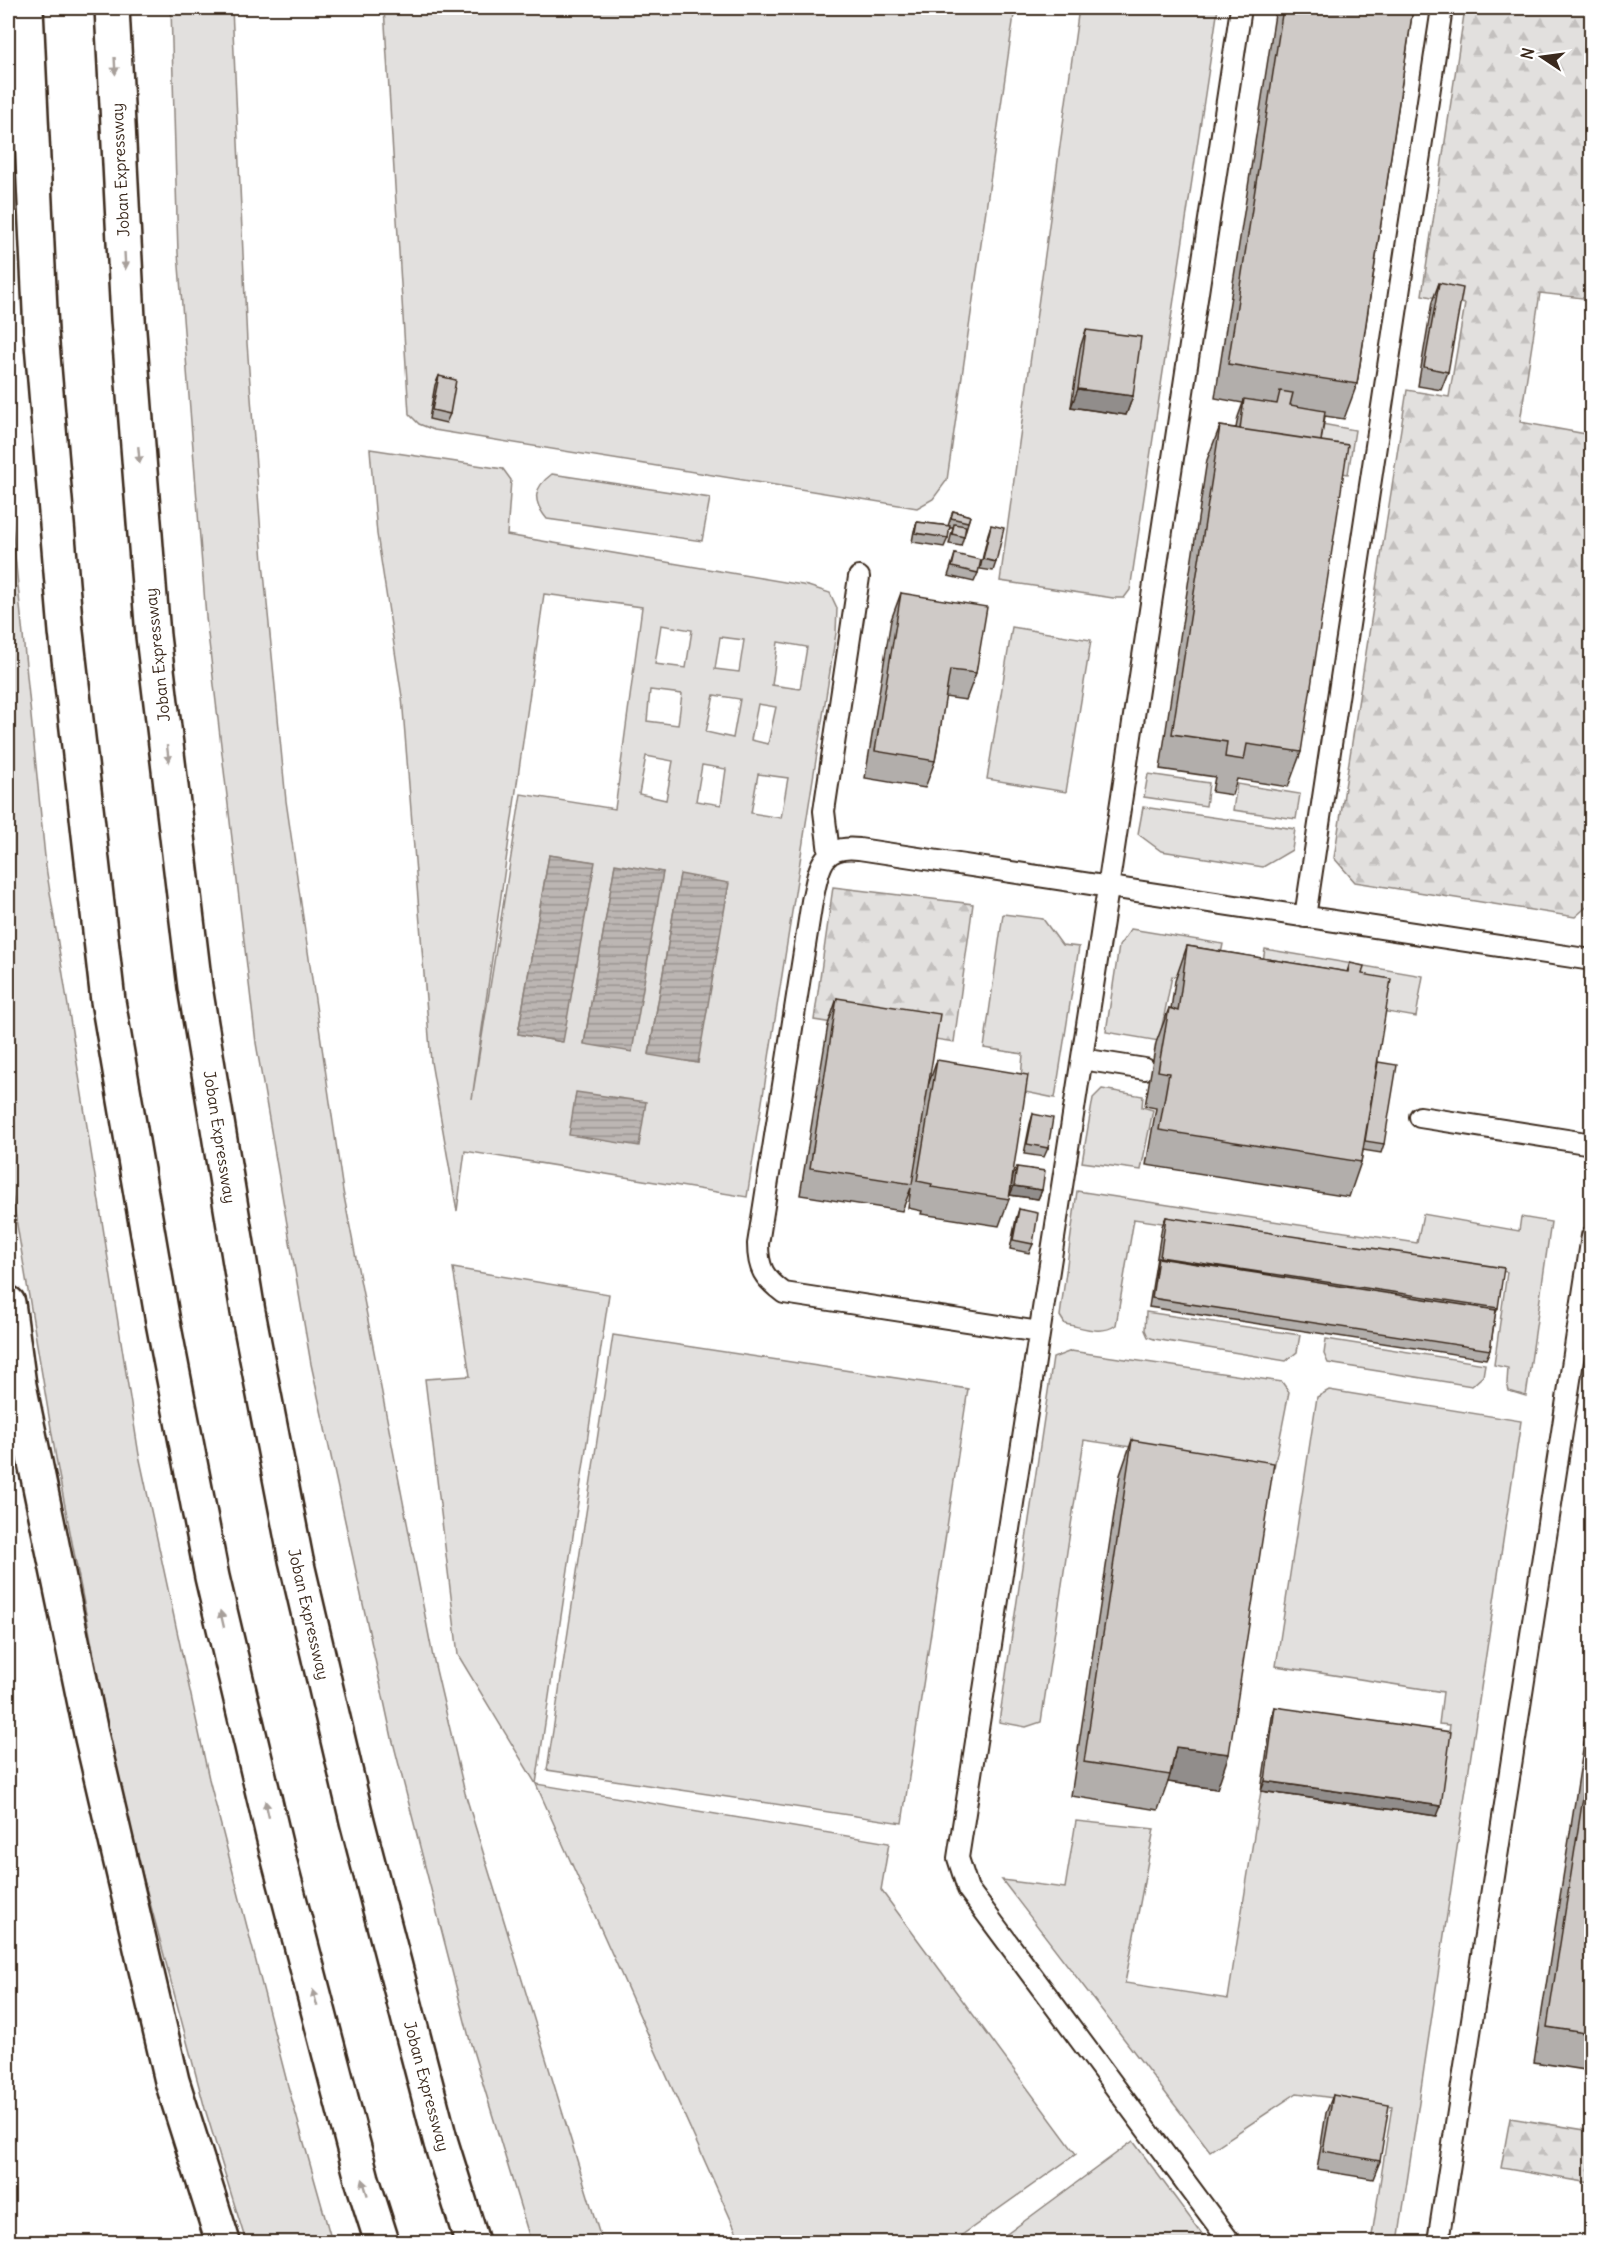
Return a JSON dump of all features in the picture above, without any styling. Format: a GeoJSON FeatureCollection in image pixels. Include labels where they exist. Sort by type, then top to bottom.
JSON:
{"type":"FeatureCollection","features":[{"type":"Feature","properties":{"kind":"main road"},"geometry":{"type":"LineString","coordinates":[[26,8],[41,332],[65,620],[108,1001],[163,1322],[212,1577],[279,1859],[362,2179],[382,2242]]}},
{"type":"Feature","properties":{"kind":"main road","name":"Joban Expressway"},"geometry":{"type":"LineString","coordinates":[[112,8],[128,319],[153,636],[195,987],[248,1312],[296,1560],[357,1821],[441,2143],[472,2242]]}},
{"type":"Feature","properties":{"kind":"main road"},"geometry":{"type":"LineString","coordinates":[[8,1303],[19,1385],[92,1738],[172,2081],[224,2242]]}},
{"type":"Feature","properties":{"kind":"lane"},"geometry":{"type":"LineString","coordinates":[[1230,2242],[968,1889],[958,1858],[1241,8]]}},
{"type":"Feature","properties":{"kind":"lane"},"geometry":{"type":"LineString","coordinates":[[1305,917],[1442,8]]}},
{"type":"Feature","properties":{"kind":"lane"},"geometry":{"type":"LineString","coordinates":[[829,853],[824,811],[859,577]]}},
{"type":"Feature","properties":{"kind":"lane"},"geometry":{"type":"LineString","coordinates":[[1039,1332],[784,1293],[769,1282],[758,1263],[758,1244],[812,901],[823,859],[829,853],[839,848],[850,848],[1108,885],[1592,960]]}},
{"type":"Feature","properties":{"kind":"lane"},"geometry":{"type":"LineString","coordinates":[[1082,1059],[1144,1069]]}},
{"type":"Feature","properties":{"kind":"lane"},"geometry":{"type":"LineString","coordinates":[[1420,1117],[1592,1144]]}},
{"type":"Feature","properties":{"kind":"lane"},"geometry":{"type":"LineString","coordinates":[[1438,2242],[1592,1236]]}},
{"type":"Feature","properties":{"kind":"green space"},"geometry":{"type":"Polygon","coordinates":[[[171,8],[232,8],[247,343],[263,562],[286,801],[343,1191],[433,1657],[465,1793],[602,2242],[531,2242],[470,2041],[392,1738],[311,1364],[256,1043],[206,617],[178,253],[171,8]]]}},
{"type":"Feature","properties":{"kind":"green space"},"geometry":{"type":"Polygon","coordinates":[[[384,8],[1015,8],[947,480],[933,499],[917,508],[434,430],[419,424],[409,414],[384,8]]]}},
{"type":"Feature","properties":{"kind":"green space"},"geometry":{"type":"Polygon","coordinates":[[[1079,8],[1218,8],[1130,590],[1124,598],[1000,581],[1079,8]]]}},
{"type":"Feature","properties":{"kind":"green space"},"geometry":{"type":"Polygon","coordinates":[[[1465,8],[1591,8],[1591,299],[1540,293],[1520,422],[1591,435],[1591,903],[1575,917],[1355,882],[1334,858],[1407,390],[1449,397],[1465,304],[1422,295],[1465,8]]]}},
{"type":"Feature","properties":{"kind":"green space"},"geometry":{"type":"Polygon","coordinates":[[[1322,424],[1355,430],[1348,474],[1315,469],[1322,424]]]}},
{"type":"Feature","properties":{"kind":"green space"},"geometry":{"type":"Polygon","coordinates":[[[370,449],[503,469],[511,480],[507,535],[808,586],[830,593],[837,608],[836,633],[747,1197],[465,1151],[457,1211],[431,1062],[402,697],[377,534],[370,449]],[[544,594],[472,1099],[521,794],[615,809],[642,607],[544,594]],[[661,625],[655,664],[686,668],[692,630],[661,625]],[[720,637],[715,669],[739,672],[744,640],[720,637]],[[778,642],[772,685],[800,689],[807,647],[778,642]],[[650,690],[647,721],[678,725],[682,694],[650,690]],[[714,695],[706,732],[733,738],[740,699],[714,695]],[[758,704],[751,740],[768,744],[776,707],[758,704]],[[646,756],[639,794],[666,800],[673,761],[646,756]],[[702,765],[696,801],[721,805],[726,769],[702,765]],[[758,774],[751,813],[781,818],[788,778],[758,774]],[[549,855],[518,1034],[562,1042],[594,862],[549,855]],[[615,865],[584,1044],[663,872],[615,865]],[[680,875],[649,1054],[698,1062],[680,875]]]}},
{"type":"Feature","properties":{"kind":"green space"},"geometry":{"type":"Polygon","coordinates":[[[8,459],[11,515],[46,867],[139,1455],[209,1779],[288,2086],[332,2242],[246,2242],[205,2109],[121,1794],[58,1470],[8,1171],[8,459]]]}},
{"type":"Feature","properties":{"kind":"green space"},"geometry":{"type":"Polygon","coordinates":[[[552,474],[710,498],[702,541],[547,519],[539,506],[537,495],[541,484],[552,474]]]}},
{"type":"Feature","properties":{"kind":"green space"},"geometry":{"type":"Polygon","coordinates":[[[1012,627],[1091,640],[1066,792],[987,779],[1012,627]]]}},
{"type":"Feature","properties":{"kind":"green space"},"geometry":{"type":"Polygon","coordinates":[[[1148,774],[1209,783],[1206,806],[1144,797],[1148,774]]]}},
{"type":"Feature","properties":{"kind":"green space"},"geometry":{"type":"Polygon","coordinates":[[[1237,784],[1300,794],[1296,819],[1233,810],[1237,784]]]}},
{"type":"Feature","properties":{"kind":"green space"},"geometry":{"type":"Polygon","coordinates":[[[1143,807],[1295,829],[1292,850],[1263,867],[1161,851],[1138,834],[1143,807]]]}},
{"type":"Feature","properties":{"kind":"green space"},"geometry":{"type":"Polygon","coordinates":[[[833,887],[973,904],[954,1042],[814,1020],[833,887]]]}},
{"type":"Feature","properties":{"kind":"green space"},"geometry":{"type":"Polygon","coordinates":[[[1003,914],[1043,919],[1062,945],[1079,947],[1055,1098],[1020,1091],[1023,1054],[984,1048],[1003,914]]]}},
{"type":"Feature","properties":{"kind":"green space"},"geometry":{"type":"Polygon","coordinates":[[[1131,929],[1223,944],[1215,983],[1172,976],[1159,1041],[1106,1032],[1119,946],[1131,929]]]}},
{"type":"Feature","properties":{"kind":"green space"},"geometry":{"type":"Polygon","coordinates":[[[1265,949],[1423,976],[1416,1017],[1258,990],[1265,949]]]}},
{"type":"Feature","properties":{"kind":"green space"},"geometry":{"type":"Polygon","coordinates":[[[1102,1089],[1143,1096],[1142,1107],[1153,1110],[1141,1170],[1082,1162],[1093,1098],[1102,1089]]]}},
{"type":"Feature","properties":{"kind":"green space"},"geometry":{"type":"Polygon","coordinates":[[[1077,1191],[1417,1243],[1423,1214],[1519,1231],[1521,1217],[1551,1222],[1526,1396],[1509,1391],[1508,1368],[1494,1365],[1507,1272],[1134,1219],[1116,1325],[1098,1330],[1065,1324],[1060,1316],[1077,1191]]]}},
{"type":"Feature","properties":{"kind":"green space"},"geometry":{"type":"Polygon","coordinates":[[[453,1268],[609,1294],[536,1784],[458,1655],[425,1379],[470,1376],[453,1268]]]}},
{"type":"Feature","properties":{"kind":"green space"},"geometry":{"type":"Polygon","coordinates":[[[1146,1312],[1300,1335],[1297,1352],[1286,1361],[1154,1339],[1148,1337],[1145,1330],[1146,1312]]]}},
{"type":"Feature","properties":{"kind":"green space"},"geometry":{"type":"Polygon","coordinates":[[[613,1335],[968,1389],[902,1823],[547,1770],[613,1335]]]}},
{"type":"Feature","properties":{"kind":"green space"},"geometry":{"type":"Polygon","coordinates":[[[1326,1339],[1485,1364],[1483,1376],[1472,1386],[1328,1363],[1324,1354],[1326,1339]]]}},
{"type":"Feature","properties":{"kind":"green space"},"geometry":{"type":"Polygon","coordinates":[[[1071,1351],[1282,1382],[1289,1392],[1274,1468],[1084,1440],[1041,1722],[1026,1727],[999,1722],[1053,1358],[1071,1351]]]}},
{"type":"Feature","properties":{"kind":"green space"},"geometry":{"type":"Polygon","coordinates":[[[1329,1390],[1521,1421],[1398,2242],[1371,2242],[1392,2106],[1297,2093],[1210,2151],[1002,1880],[1065,1888],[1076,1821],[1154,1829],[1125,1983],[1228,1999],[1261,1791],[1437,1815],[1450,1725],[1439,1724],[1443,1692],[1276,1666],[1317,1397],[1329,1390]]]}},
{"type":"Feature","properties":{"kind":"green space"},"geometry":{"type":"Polygon","coordinates":[[[536,1784],[889,1843],[881,1890],[1076,2154],[952,2242],[741,2242],[536,1784]]]}},
{"type":"Feature","properties":{"kind":"green space"},"geometry":{"type":"Polygon","coordinates":[[[1510,2118],[1591,2131],[1591,2183],[1501,2168],[1510,2118]]]}},
{"type":"Feature","properties":{"kind":"green space"},"geometry":{"type":"Polygon","coordinates":[[[1133,2141],[1208,2242],[996,2242],[1133,2141]]]}},
{"type":"Feature","properties":{"kind":"shaded area"},"geometry":{"type":"Polygon","coordinates":[[[549,855],[595,862],[563,1042],[518,1034],[549,855]]]}},
{"type":"Feature","properties":{"kind":"shaded area"},"geometry":{"type":"Polygon","coordinates":[[[615,864],[663,872],[632,1052],[584,1044],[615,864]]]}},
{"type":"Feature","properties":{"kind":"shaded area"},"geometry":{"type":"Polygon","coordinates":[[[680,874],[729,883],[698,1063],[649,1055],[680,874]]]}},
{"type":"Feature","properties":{"kind":"shaded area"},"geometry":{"type":"Polygon","coordinates":[[[576,1092],[646,1102],[639,1146],[569,1135],[576,1092]]]}},
{"type":"Feature","properties":{"kind":"building"},"geometry":{"type":"Polygon","coordinates":[[[1283,8],[1413,8],[1357,384],[1228,364],[1283,8]]]}},
{"type":"Feature","properties":{"kind":"building"},"geometry":{"type":"Polygon","coordinates":[[[1439,283],[1463,288],[1448,372],[1424,367],[1439,283]]]}},
{"type":"Feature","properties":{"kind":"building"},"geometry":{"type":"Polygon","coordinates":[[[1086,330],[1141,337],[1133,396],[1078,389],[1086,330]]]}},
{"type":"Feature","properties":{"kind":"building"},"geometry":{"type":"Polygon","coordinates":[[[439,376],[456,380],[450,414],[432,410],[439,376]]]}},
{"type":"Feature","properties":{"kind":"building"},"geometry":{"type":"Polygon","coordinates":[[[1280,391],[1293,393],[1290,405],[1325,411],[1321,441],[1240,429],[1244,399],[1277,404],[1280,391]]]}},
{"type":"Feature","properties":{"kind":"building"},"geometry":{"type":"Polygon","coordinates":[[[1220,426],[1348,445],[1301,752],[1247,744],[1244,760],[1225,757],[1227,742],[1172,734],[1220,426]]]}},
{"type":"Feature","properties":{"kind":"building"},"geometry":{"type":"Polygon","coordinates":[[[953,511],[970,516],[968,522],[951,518],[953,511]]]}},
{"type":"Feature","properties":{"kind":"building"},"geometry":{"type":"Polygon","coordinates":[[[917,522],[950,526],[948,538],[915,533],[917,522]]]}},
{"type":"Feature","properties":{"kind":"building"},"geometry":{"type":"Polygon","coordinates":[[[954,524],[966,526],[964,537],[952,534],[954,524]]]}},
{"type":"Feature","properties":{"kind":"building"},"geometry":{"type":"Polygon","coordinates":[[[991,525],[1004,528],[996,562],[983,559],[991,525]]]}},
{"type":"Feature","properties":{"kind":"building"},"geometry":{"type":"Polygon","coordinates":[[[955,554],[981,560],[978,573],[952,567],[955,554]]]}},
{"type":"Feature","properties":{"kind":"building"},"geometry":{"type":"Polygon","coordinates":[[[901,593],[987,607],[976,673],[950,670],[935,761],[875,751],[901,593]]]}},
{"type":"Feature","properties":{"kind":"building"},"geometry":{"type":"Polygon","coordinates":[[[1187,946],[1348,972],[1350,963],[1364,966],[1362,974],[1391,979],[1361,1162],[1159,1130],[1169,1073],[1158,1071],[1169,1008],[1178,1011],[1187,946]]]}},
{"type":"Feature","properties":{"kind":"building"},"geometry":{"type":"Polygon","coordinates":[[[837,998],[940,1014],[912,1184],[810,1168],[837,998]]]}},
{"type":"Feature","properties":{"kind":"building"},"geometry":{"type":"Polygon","coordinates":[[[937,1060],[1028,1075],[1009,1199],[931,1187],[932,1184],[917,1181],[937,1060]]]}},
{"type":"Feature","properties":{"kind":"building"},"geometry":{"type":"Polygon","coordinates":[[[1378,1062],[1397,1065],[1384,1144],[1365,1141],[1378,1062]]]}},
{"type":"Feature","properties":{"kind":"building"},"geometry":{"type":"Polygon","coordinates":[[[1033,1114],[1053,1118],[1048,1148],[1027,1144],[1033,1114]]]}},
{"type":"Feature","properties":{"kind":"building"},"geometry":{"type":"Polygon","coordinates":[[[1017,1167],[1045,1171],[1042,1190],[1014,1186],[1017,1167]]]}},
{"type":"Feature","properties":{"kind":"building"},"geometry":{"type":"Polygon","coordinates":[[[1019,1209],[1038,1213],[1033,1244],[1013,1240],[1019,1209]]]}},
{"type":"Feature","properties":{"kind":"building"},"geometry":{"type":"Polygon","coordinates":[[[1166,1217],[1504,1268],[1498,1308],[1160,1257],[1166,1217]]]}},
{"type":"Feature","properties":{"kind":"building"},"geometry":{"type":"Polygon","coordinates":[[[1158,1258],[1496,1310],[1490,1350],[1152,1298],[1158,1258]]]}},
{"type":"Feature","properties":{"kind":"building"},"geometry":{"type":"Polygon","coordinates":[[[1132,1440],[1274,1463],[1229,1754],[1176,1747],[1170,1775],[1084,1762],[1132,1440]]]}},
{"type":"Feature","properties":{"kind":"building"},"geometry":{"type":"Polygon","coordinates":[[[1275,1707],[1451,1732],[1441,1806],[1265,1781],[1275,1707]]]}},
{"type":"Feature","properties":{"kind":"building"},"geometry":{"type":"Polygon","coordinates":[[[1592,1740],[1592,2034],[1547,2027],[1592,1740]]]}},
{"type":"Feature","properties":{"kind":"building"},"geometry":{"type":"Polygon","coordinates":[[[1333,2095],[1389,2105],[1380,2161],[1323,2151],[1333,2095]]]}}]}
